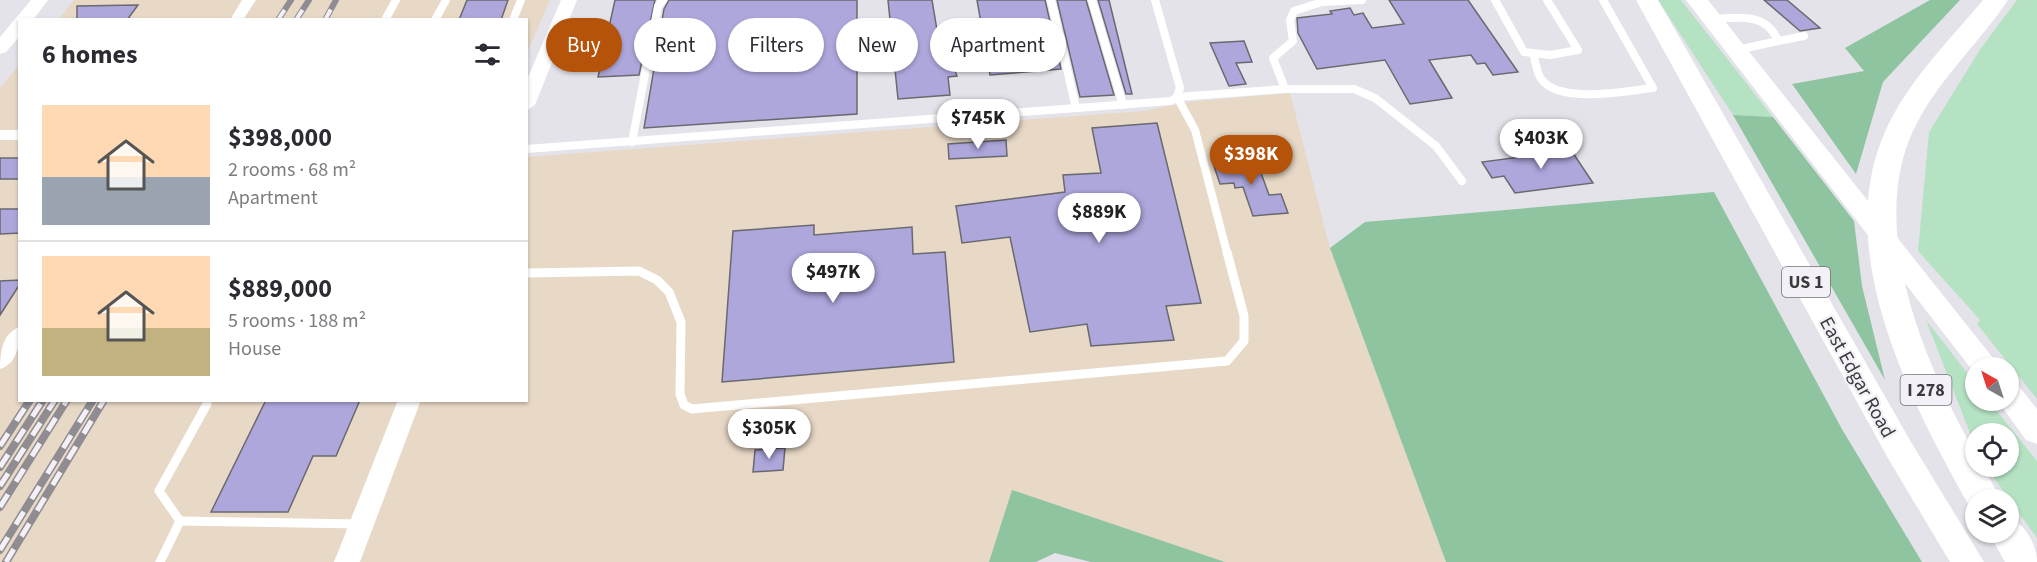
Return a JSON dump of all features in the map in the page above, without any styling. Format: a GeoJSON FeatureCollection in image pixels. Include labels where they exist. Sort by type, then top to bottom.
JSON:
{"type":"FeatureCollection","features":[{"type":"Feature","properties":{"kind":"highway","name":"East Edgar Road"},"geometry":{"type":"LineString","coordinates":[[1647,0],[1894,441],[1968,562]]}},
{"type":"Feature","properties":{"kind":"highway","name":"I 278"},"geometry":{"type":"LineString","coordinates":[[1978,489],[1951,443],[1917,370],[1900,323],[1889,272],[1883,203],[1889,159],[1902,125],[1922,94],[1996,0]]}},
{"type":"Feature","properties":{"kind":"highway"},"geometry":{"type":"LineString","coordinates":[[1704,10],[1978,357]]}},
{"type":"Feature","properties":{"kind":"highway"},"geometry":{"type":"LineString","coordinates":[[2019,408],[2037,430]]}},
{"type":"Feature","properties":{"kind":"highway"},"geometry":{"type":"LineString","coordinates":[[2012,543],[2025,562]]}},
{"type":"Feature","properties":{"kind":"street"},"geometry":{"type":"LineString","coordinates":[[26,18],[40,0]]}},
{"type":"Feature","properties":{"kind":"street"},"geometry":{"type":"LineString","coordinates":[[237,18],[249,0]]}},
{"type":"Feature","properties":{"kind":"street"},"geometry":{"type":"LineString","coordinates":[[528,96],[533,73],[569,0]]}},
{"type":"Feature","properties":{"kind":"street"},"geometry":{"type":"LineString","coordinates":[[0,48],[18,27]]}},
{"type":"Feature","properties":{"kind":"street"},"geometry":{"type":"LineString","coordinates":[[0,135],[18,135]]}},
{"type":"Feature","properties":{"kind":"street"},"geometry":{"type":"LineString","coordinates":[[0,362],[18,337]]}},
{"type":"Feature","properties":{"kind":"street"},"geometry":{"type":"LineString","coordinates":[[346,562],[409,402]]}},
{"type":"Feature","properties":{"kind":"lane"},"geometry":{"type":"LineString","coordinates":[[386,18],[396,0]]}},
{"type":"Feature","properties":{"kind":"lane"},"geometry":{"type":"LineString","coordinates":[[436,18],[446,0]]}},
{"type":"Feature","properties":{"kind":"lane"},"geometry":{"type":"LineString","coordinates":[[514,18],[521,0]]}},
{"type":"Feature","properties":{"kind":"lane"},"geometry":{"type":"LineString","coordinates":[[632,142],[658,6],[663,0]]}},
{"type":"Feature","properties":{"kind":"lane"},"geometry":{"type":"LineString","coordinates":[[1051,0],[1077,108]]}},
{"type":"Feature","properties":{"kind":"lane"},"geometry":{"type":"LineString","coordinates":[[1092,0],[1123,105]]}},
{"type":"Feature","properties":{"kind":"lane"},"geometry":{"type":"LineString","coordinates":[[528,273],[639,271],[657,277],[670,289],[681,310],[680,394],[684,405],[692,409],[1227,362],[1244,341],[1244,316],[1195,130],[1177,97],[1180,88],[1155,0]]}},
{"type":"Feature","properties":{"kind":"lane"},"geometry":{"type":"LineString","coordinates":[[1285,89],[1274,58],[1293,41],[1290,18],[1293,11],[1304,5],[1362,0]]}},
{"type":"Feature","properties":{"kind":"lane"},"geometry":{"type":"LineString","coordinates":[[1495,0],[1524,52],[1550,54],[1578,50],[1547,0]]}},
{"type":"Feature","properties":{"kind":"lane"},"geometry":{"type":"LineString","coordinates":[[1533,53],[1542,81],[1556,90],[1574,94],[1653,88],[1602,0]]}},
{"type":"Feature","properties":{"kind":"lane"},"geometry":{"type":"LineString","coordinates":[[1704,10],[1752,17],[1770,26],[1778,41]]}},
{"type":"Feature","properties":{"kind":"lane"},"geometry":{"type":"LineString","coordinates":[[1736,50],[1804,36]]}},
{"type":"Feature","properties":{"kind":"lane"},"geometry":{"type":"LineString","coordinates":[[528,149],[1162,102],[1177,97],[1285,89],[1354,89],[1375,98],[1436,146],[1462,181]]}},
{"type":"Feature","properties":{"kind":"lane"},"geometry":{"type":"LineString","coordinates":[[180,521],[159,491],[207,404]]}},
{"type":"Feature","properties":{"kind":"lane"},"geometry":{"type":"LineString","coordinates":[[180,521],[361,524]]}},
{"type":"Feature","properties":{"kind":"lane"},"geometry":{"type":"LineString","coordinates":[[159,562],[180,521]]}},
{"type":"Feature","properties":{"kind":"shaded area"},"geometry":{"type":"Polygon","coordinates":[[[74,0],[550,0],[528,51],[528,18],[60,18],[74,0]]]}},
{"type":"Feature","properties":{"kind":"shaded area"},"geometry":{"type":"Polygon","coordinates":[[[18,66],[18,402],[528,402],[528,157],[1144,111],[1188,102],[1290,93],[1330,248],[1446,562],[1225,562],[1012,491],[989,562],[0,562],[0,88],[18,66]]]}},
{"type":"Feature","properties":{"kind":"green space"},"geometry":{"type":"Polygon","coordinates":[[[1658,0],[1681,0],[1773,117],[1733,115],[1658,0]]]}},
{"type":"Feature","properties":{"kind":"green space"},"geometry":{"type":"Polygon","coordinates":[[[1930,0],[1960,0],[1883,82],[1856,174],[1792,84],[1864,71],[1845,48],[1930,0]]]}},
{"type":"Feature","properties":{"kind":"green space"},"geometry":{"type":"Polygon","coordinates":[[[2017,0],[2037,0],[2037,399],[2019,376],[2019,357],[2003,357],[1977,324],[1980,320],[1918,251],[1929,132],[1981,48],[2017,0]]]}},
{"type":"Feature","properties":{"kind":"green space"},"geometry":{"type":"Polygon","coordinates":[[[1733,115],[1773,117],[1854,221],[1862,286],[1885,380],[1733,115]]]}},
{"type":"Feature","properties":{"kind":"green space"},"geometry":{"type":"Polygon","coordinates":[[[1714,192],[1843,431],[1922,562],[1446,562],[1330,248],[1365,222],[1714,192]]]}},
{"type":"Feature","properties":{"kind":"green space"},"geometry":{"type":"Polygon","coordinates":[[[1926,320],[1965,370],[1965,411],[1997,411],[2007,423],[1966,423],[1926,320]]]}},
{"type":"Feature","properties":{"kind":"green space"},"geometry":{"type":"Polygon","coordinates":[[[2019,438],[2037,461],[2037,538],[2019,513],[2019,489],[2002,489],[1993,477],[2019,477],[2019,438]]]}},
{"type":"Feature","properties":{"kind":"green space"},"geometry":{"type":"Polygon","coordinates":[[[1012,490],[1225,562],[1091,562],[1055,553],[1036,562],[989,562],[1012,490]]]}},
{"type":"Feature","properties":{"kind":"building"},"geometry":{"type":"Polygon","coordinates":[[[467,0],[508,0],[502,18],[460,18],[467,0]]]}},
{"type":"Feature","properties":{"kind":"building"},"geometry":{"type":"Polygon","coordinates":[[[615,0],[655,0],[651,18],[634,18],[634,72],[640,72],[639,75],[598,77],[599,72],[622,72],[622,18],[611,18],[615,0]]]}},
{"type":"Feature","properties":{"kind":"building"},"geometry":{"type":"Polygon","coordinates":[[[669,0],[857,0],[857,18],[836,18],[836,72],[857,72],[857,114],[644,128],[653,72],[716,72],[716,18],[662,18],[669,0]]]}},
{"type":"Feature","properties":{"kind":"building"},"geometry":{"type":"Polygon","coordinates":[[[888,0],[932,0],[935,18],[930,18],[930,72],[955,72],[957,76],[948,77],[950,95],[898,99],[895,72],[918,72],[918,18],[890,18],[888,0]]]}},
{"type":"Feature","properties":{"kind":"building"},"geometry":{"type":"Polygon","coordinates":[[[977,0],[1045,0],[1049,18],[980,18],[977,0]]]}},
{"type":"Feature","properties":{"kind":"building"},"geometry":{"type":"Polygon","coordinates":[[[1057,0],[1086,0],[1114,95],[1080,97],[1066,38],[1066,18],[1061,18],[1057,0]]]}},
{"type":"Feature","properties":{"kind":"building"},"geometry":{"type":"Polygon","coordinates":[[[1098,0],[1109,0],[1132,94],[1126,94],[1098,0]]]}},
{"type":"Feature","properties":{"kind":"building"},"geometry":{"type":"Polygon","coordinates":[[[1389,0],[1468,0],[1518,72],[1493,75],[1485,63],[1477,64],[1471,55],[1429,60],[1452,98],[1410,104],[1385,60],[1317,69],[1298,33],[1297,18],[1332,14],[1330,11],[1350,8],[1354,15],[1363,13],[1372,28],[1404,24],[1389,0]]]}},
{"type":"Feature","properties":{"kind":"building"},"geometry":{"type":"Polygon","coordinates":[[[1764,0],[1787,0],[1820,28],[1800,31],[1764,0]]]}},
{"type":"Feature","properties":{"kind":"building"},"geometry":{"type":"Polygon","coordinates":[[[138,5],[128,18],[77,18],[77,6],[138,5]]]}},
{"type":"Feature","properties":{"kind":"building"},"geometry":{"type":"Polygon","coordinates":[[[1244,41],[1252,62],[1236,63],[1246,84],[1229,86],[1210,43],[1244,41]]]}},
{"type":"Feature","properties":{"kind":"building"},"geometry":{"type":"Polygon","coordinates":[[[989,72],[1026,72],[990,75],[989,72]]]}},
{"type":"Feature","properties":{"kind":"building"},"geometry":{"type":"Polygon","coordinates":[[[1157,123],[1201,303],[1166,306],[1174,340],[1091,346],[1087,324],[1030,332],[1010,237],[962,243],[956,206],[1065,192],[1063,175],[1101,173],[1092,128],[1157,123]]]}},
{"type":"Feature","properties":{"kind":"building"},"geometry":{"type":"Polygon","coordinates":[[[1006,140],[1007,156],[949,159],[948,144],[1006,140]]]}},
{"type":"Feature","properties":{"kind":"building"},"geometry":{"type":"Polygon","coordinates":[[[1567,144],[1593,183],[1515,193],[1504,176],[1492,178],[1482,162],[1544,154],[1541,148],[1567,144]]]}},
{"type":"Feature","properties":{"kind":"building"},"geometry":{"type":"Polygon","coordinates":[[[0,158],[18,158],[18,179],[0,179],[0,158]]]}},
{"type":"Feature","properties":{"kind":"building"},"geometry":{"type":"Polygon","coordinates":[[[1256,159],[1269,195],[1281,194],[1288,213],[1253,216],[1243,187],[1235,188],[1234,183],[1220,184],[1213,163],[1256,159]]]}},
{"type":"Feature","properties":{"kind":"building"},"geometry":{"type":"Polygon","coordinates":[[[0,209],[18,209],[18,233],[0,234],[0,209]]]}},
{"type":"Feature","properties":{"kind":"building"},"geometry":{"type":"Polygon","coordinates":[[[814,225],[814,235],[912,227],[913,254],[945,252],[954,362],[722,382],[733,231],[814,225]]]}},
{"type":"Feature","properties":{"kind":"building"},"geometry":{"type":"Polygon","coordinates":[[[18,280],[18,287],[0,315],[0,281],[18,280]]]}},
{"type":"Feature","properties":{"kind":"building"},"geometry":{"type":"Polygon","coordinates":[[[265,402],[359,402],[336,456],[313,456],[288,512],[211,512],[265,402]]]}},
{"type":"Feature","properties":{"kind":"building"},"geometry":{"type":"Polygon","coordinates":[[[785,448],[783,470],[753,472],[755,450],[785,448]]]}},
{"type":"Feature","properties":{"kind":"railway"},"geometry":{"type":"LineString","coordinates":[[279,18],[291,0]]}},
{"type":"Feature","properties":{"kind":"railway"},"geometry":{"type":"LineString","coordinates":[[297,18],[309,0]]}},
{"type":"Feature","properties":{"kind":"railway"},"geometry":{"type":"LineString","coordinates":[[326,18],[336,0]]}},
{"type":"Feature","properties":{"kind":"railway"},"geometry":{"type":"LineString","coordinates":[[0,446],[29,402]]}},
{"type":"Feature","properties":{"kind":"railway"},"geometry":{"type":"LineString","coordinates":[[0,467],[42,402]]}},
{"type":"Feature","properties":{"kind":"railway"},"geometry":{"type":"LineString","coordinates":[[0,486],[54,402]]}},
{"type":"Feature","properties":{"kind":"railway"},"geometry":{"type":"LineString","coordinates":[[0,507],[66,402]]}},
{"type":"Feature","properties":{"kind":"railway"},"geometry":{"type":"LineString","coordinates":[[0,550],[92,402]]}},
{"type":"Feature","properties":{"kind":"railway"},"geometry":{"type":"LineString","coordinates":[[6,562],[103,402]]}}]}
